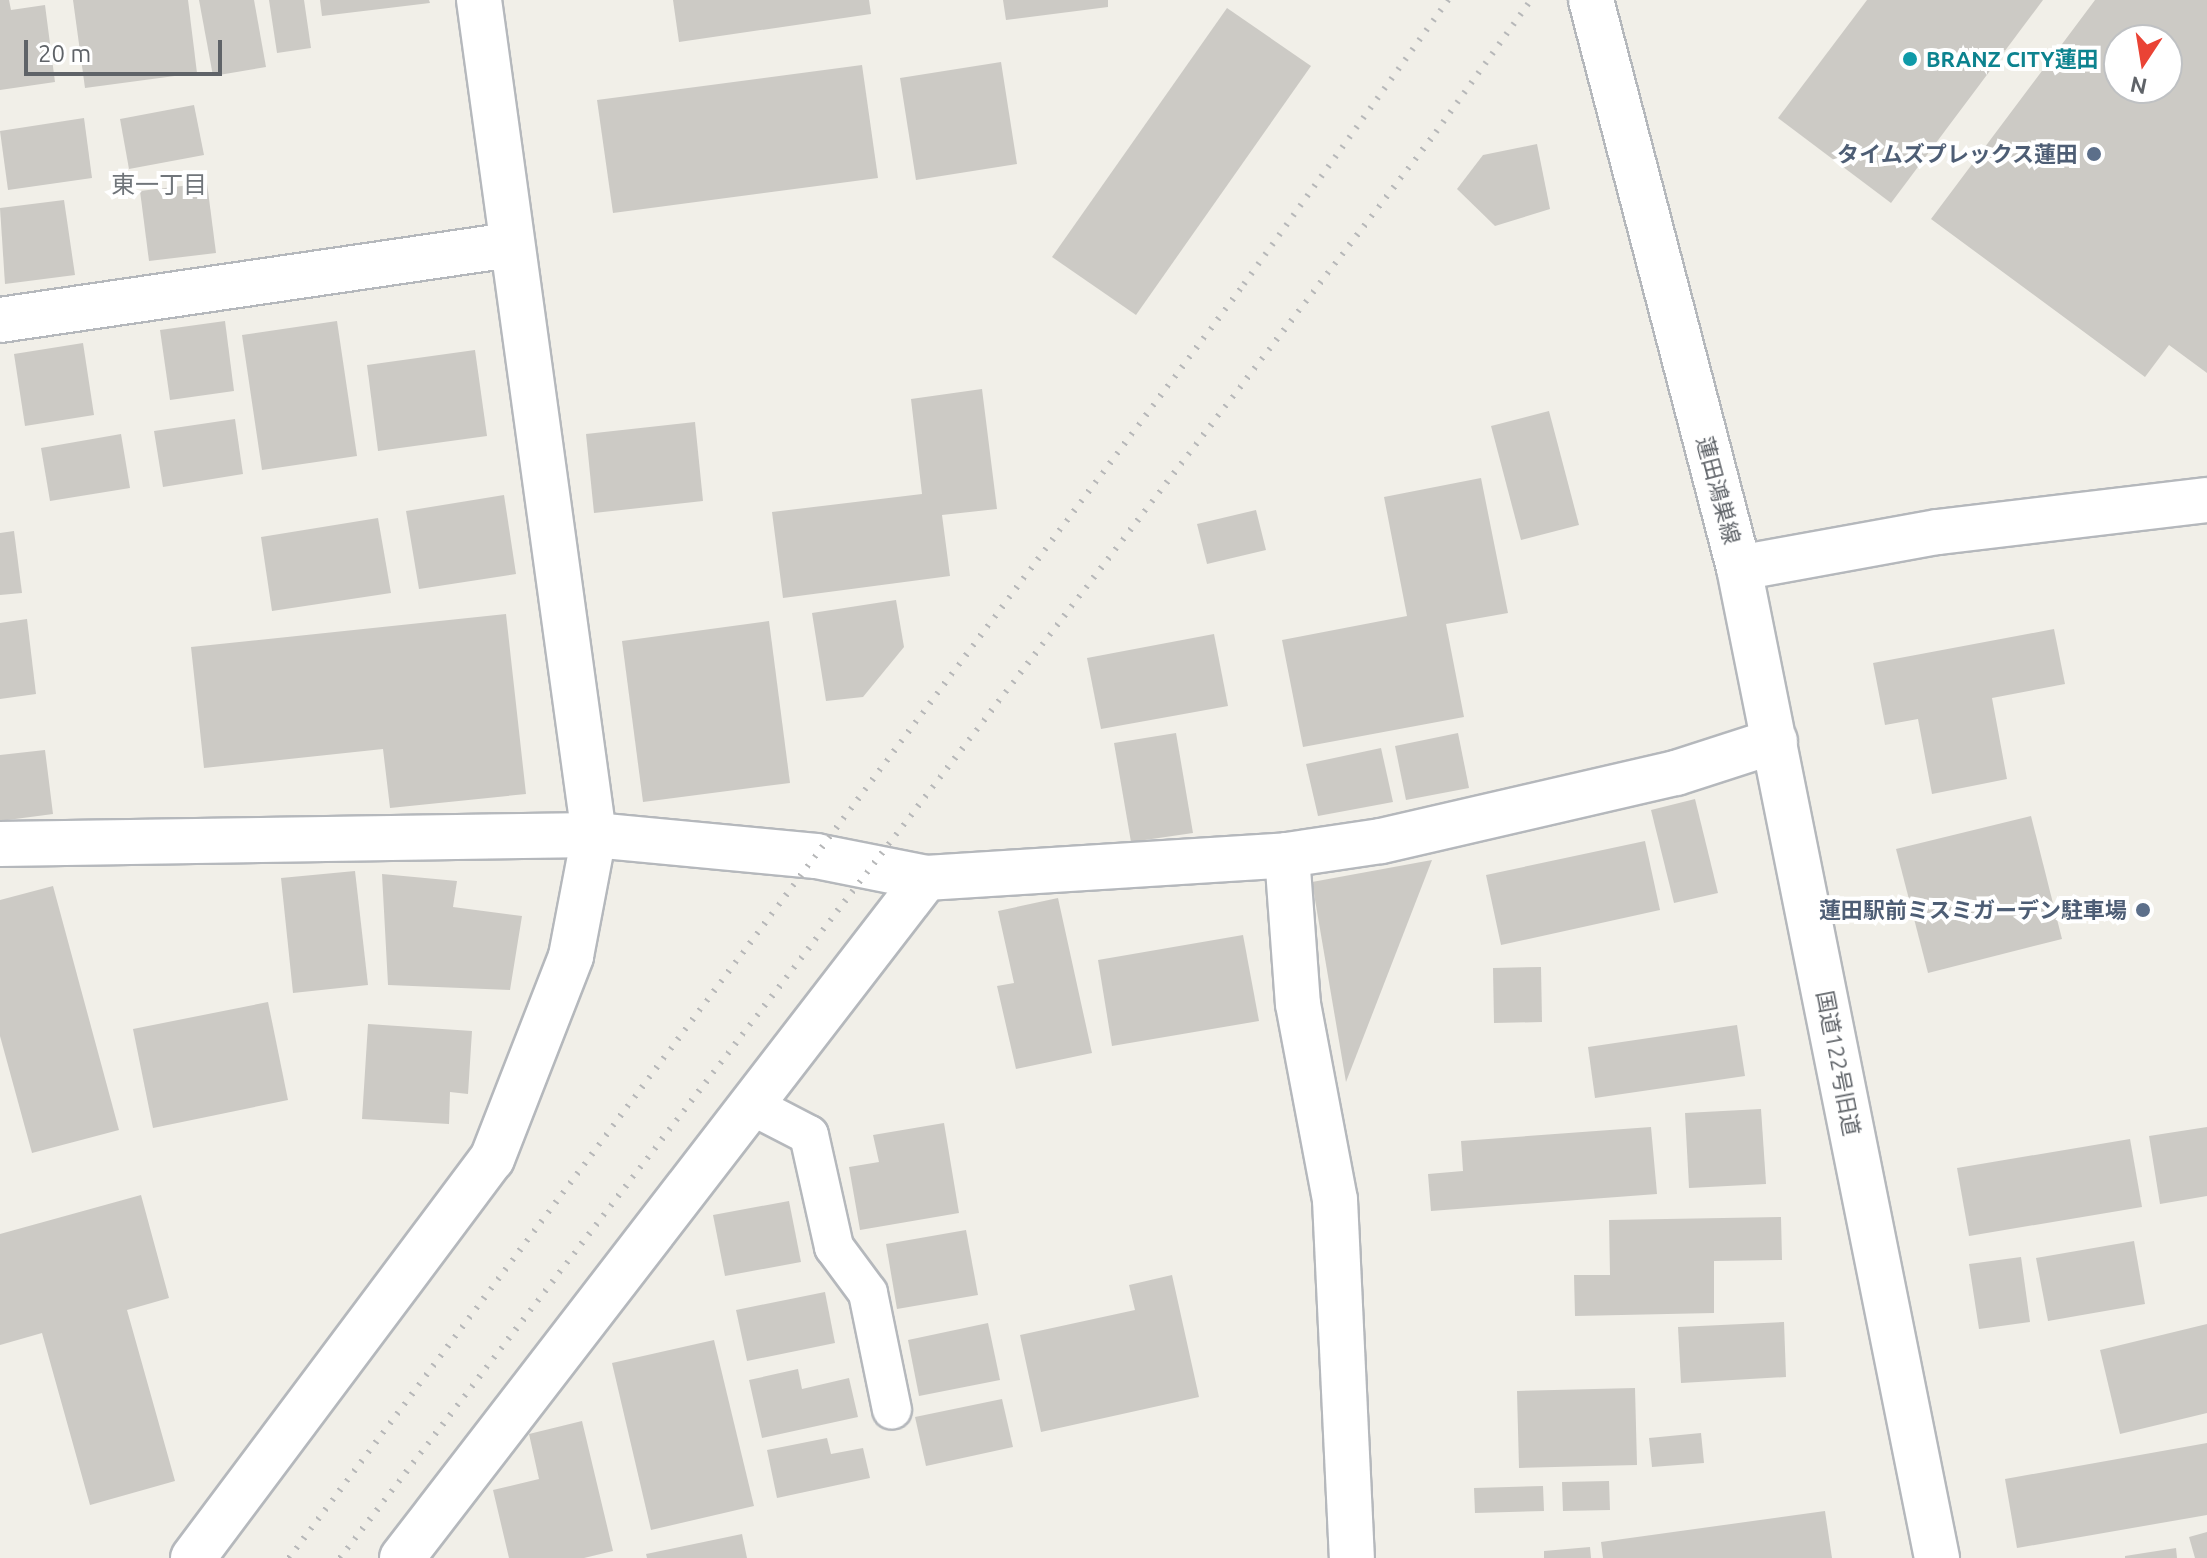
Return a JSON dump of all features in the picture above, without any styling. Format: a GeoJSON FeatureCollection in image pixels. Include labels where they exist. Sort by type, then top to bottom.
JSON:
{"type":"FeatureCollection","features":[{"type":"Feature","properties":{"kind":"street"},"geometry":{"type":"LineString","coordinates":[[193,1558],[492,1159],[571,956],[594,835],[510,245],[479,0]]}},
{"type":"Feature","properties":{"kind":"street","name":"蓮田鴻巣線"},"geometry":{"type":"LineString","coordinates":[[1591,0],[1739,568],[1938,532],[2207,500]]}},
{"type":"Feature","properties":{"kind":"street"},"geometry":{"type":"LineString","coordinates":[[0,320],[510,245]]}},
{"type":"Feature","properties":{"kind":"street","name":"国道122号旧道"},"geometry":{"type":"LineString","coordinates":[[1739,568],[1937,1558]]}},
{"type":"Feature","properties":{"kind":"street"},"geometry":{"type":"LineString","coordinates":[[0,844],[594,835],[816,856],[926,878],[1287,855],[1483,820],[1676,773],[1775,741]]}},
{"type":"Feature","properties":{"kind":"street"},"geometry":{"type":"LineString","coordinates":[[1287,855],[1298,1004],[1335,1200],[1352,1558]]}},
{"type":"Feature","properties":{"kind":"street"},"geometry":{"type":"LineString","coordinates":[[402,1558],[926,878]]}},
{"type":"Feature","properties":{"kind":"lane"},"geometry":{"type":"LineString","coordinates":[[751,1105],[809,1135],[834,1247],[868,1293],[892,1410]]}},
{"type":"Feature","properties":{"kind":"building"},"geometry":{"type":"Polygon","coordinates":[[[0,0],[9,0],[11,10],[45,5],[55,82],[0,90],[0,0]]]}},
{"type":"Feature","properties":{"kind":"building"},"geometry":{"type":"Polygon","coordinates":[[[73,0],[188,0],[197,73],[85,88],[73,0]]]}},
{"type":"Feature","properties":{"kind":"building"},"geometry":{"type":"Polygon","coordinates":[[[199,0],[254,0],[266,67],[213,76],[199,0]]]}},
{"type":"Feature","properties":{"kind":"building"},"geometry":{"type":"Polygon","coordinates":[[[269,0],[304,0],[311,48],[277,53],[269,0]]]}},
{"type":"Feature","properties":{"kind":"building"},"geometry":{"type":"Polygon","coordinates":[[[320,0],[429,0],[430,3],[322,16],[320,0]]]}},
{"type":"Feature","properties":{"kind":"building"},"geometry":{"type":"Polygon","coordinates":[[[673,0],[869,0],[871,14],[679,42],[673,0]]]}},
{"type":"Feature","properties":{"kind":"building"},"geometry":{"type":"Polygon","coordinates":[[[1003,0],[1108,0],[1108,7],[1006,20],[1003,0]]]}},
{"type":"Feature","properties":{"kind":"building","name":"BRANZ CITY蓮田"},"geometry":{"type":"Polygon","coordinates":[[[1867,0],[2043,0],[1891,203],[1778,118],[1867,0]]]}},
{"type":"Feature","properties":{"kind":"building","name":"タイムズプレックス蓮田"},"geometry":{"type":"Polygon","coordinates":[[[2095,0],[2207,0],[2207,373],[2169,345],[2145,377],[1931,219],[2095,0]]]}},
{"type":"Feature","properties":{"kind":"building"},"geometry":{"type":"Polygon","coordinates":[[[1227,8],[1311,66],[1136,315],[1052,257],[1227,8]]]}},
{"type":"Feature","properties":{"kind":"building"},"geometry":{"type":"Polygon","coordinates":[[[1001,62],[1017,164],[916,180],[900,78],[1001,62]]]}},
{"type":"Feature","properties":{"kind":"building"},"geometry":{"type":"Polygon","coordinates":[[[862,65],[878,178],[613,213],[597,100],[862,65]]]}},
{"type":"Feature","properties":{"kind":"building"},"geometry":{"type":"Polygon","coordinates":[[[194,105],[204,155],[129,169],[120,119],[194,105]]]}},
{"type":"Feature","properties":{"kind":"building"},"geometry":{"type":"Polygon","coordinates":[[[84,118],[92,178],[8,190],[0,131],[84,118]]]}},
{"type":"Feature","properties":{"kind":"building"},"geometry":{"type":"Polygon","coordinates":[[[1537,144],[1550,209],[1495,226],[1457,189],[1483,155],[1537,144]]]}},
{"type":"Feature","properties":{"kind":"building"},"geometry":{"type":"Polygon","coordinates":[[[207,183],[216,253],[149,261],[140,191],[207,183]]]}},
{"type":"Feature","properties":{"kind":"building"},"geometry":{"type":"Polygon","coordinates":[[[64,200],[75,275],[5,284],[0,208],[64,200]]]}},
{"type":"Feature","properties":{"kind":"building"},"geometry":{"type":"Polygon","coordinates":[[[225,321],[234,391],[170,400],[160,330],[225,321]]]}},
{"type":"Feature","properties":{"kind":"building"},"geometry":{"type":"Polygon","coordinates":[[[337,321],[357,456],[262,470],[242,335],[337,321]]]}},
{"type":"Feature","properties":{"kind":"building"},"geometry":{"type":"Polygon","coordinates":[[[83,343],[94,415],[25,426],[14,354],[83,343]]]}},
{"type":"Feature","properties":{"kind":"building"},"geometry":{"type":"Polygon","coordinates":[[[475,350],[487,436],[378,451],[367,365],[475,350]]]}},
{"type":"Feature","properties":{"kind":"building"},"geometry":{"type":"Polygon","coordinates":[[[982,389],[997,509],[942,515],[950,576],[783,598],[772,512],[922,494],[911,399],[982,389]]]}},
{"type":"Feature","properties":{"kind":"building"},"geometry":{"type":"Polygon","coordinates":[[[1549,411],[1579,525],[1521,540],[1491,426],[1549,411]]]}},
{"type":"Feature","properties":{"kind":"building"},"geometry":{"type":"Polygon","coordinates":[[[235,419],[243,474],[163,487],[154,431],[235,419]]]}},
{"type":"Feature","properties":{"kind":"building"},"geometry":{"type":"Polygon","coordinates":[[[695,422],[703,501],[594,513],[586,434],[695,422]]]}},
{"type":"Feature","properties":{"kind":"building"},"geometry":{"type":"Polygon","coordinates":[[[121,434],[130,488],[50,501],[41,448],[121,434]]]}},
{"type":"Feature","properties":{"kind":"building"},"geometry":{"type":"Polygon","coordinates":[[[1481,478],[1508,613],[1446,624],[1464,717],[1303,747],[1282,640],[1407,616],[1384,497],[1481,478]]]}},
{"type":"Feature","properties":{"kind":"building"},"geometry":{"type":"Polygon","coordinates":[[[504,495],[516,574],[419,589],[406,511],[504,495]]]}},
{"type":"Feature","properties":{"kind":"building"},"geometry":{"type":"Polygon","coordinates":[[[1256,510],[1266,550],[1207,564],[1197,524],[1256,510]]]}},
{"type":"Feature","properties":{"kind":"building"},"geometry":{"type":"Polygon","coordinates":[[[378,518],[391,593],[272,611],[261,537],[378,518]]]}},
{"type":"Feature","properties":{"kind":"building"},"geometry":{"type":"Polygon","coordinates":[[[14,531],[22,593],[0,595],[0,533],[14,531]]]}},
{"type":"Feature","properties":{"kind":"building"},"geometry":{"type":"Polygon","coordinates":[[[896,600],[904,647],[863,697],[826,701],[812,613],[896,600]]]}},
{"type":"Feature","properties":{"kind":"building"},"geometry":{"type":"Polygon","coordinates":[[[506,614],[526,794],[390,808],[383,749],[204,768],[191,647],[506,614]]]}},
{"type":"Feature","properties":{"kind":"building"},"geometry":{"type":"Polygon","coordinates":[[[27,619],[36,694],[0,699],[0,623],[27,619]]]}},
{"type":"Feature","properties":{"kind":"building"},"geometry":{"type":"Polygon","coordinates":[[[769,621],[790,783],[643,802],[622,641],[769,621]]]}},
{"type":"Feature","properties":{"kind":"building"},"geometry":{"type":"Polygon","coordinates":[[[2054,629],[2065,684],[1992,698],[2007,779],[1932,794],[1918,719],[1885,725],[1873,663],[2054,629]]]}},
{"type":"Feature","properties":{"kind":"building"},"geometry":{"type":"Polygon","coordinates":[[[1214,634],[1228,706],[1101,729],[1087,658],[1214,634]]]}},
{"type":"Feature","properties":{"kind":"building"},"geometry":{"type":"Polygon","coordinates":[[[1176,733],[1193,833],[1131,842],[1114,743],[1176,733]]]}},
{"type":"Feature","properties":{"kind":"building"},"geometry":{"type":"Polygon","coordinates":[[[1458,733],[1469,788],[1406,800],[1395,746],[1458,733]]]}},
{"type":"Feature","properties":{"kind":"building"},"geometry":{"type":"Polygon","coordinates":[[[1381,748],[1393,802],[1318,816],[1306,764],[1381,748]]]}},
{"type":"Feature","properties":{"kind":"building"},"geometry":{"type":"Polygon","coordinates":[[[45,750],[53,814],[0,821],[0,755],[45,750]]]}},
{"type":"Feature","properties":{"kind":"building"},"geometry":{"type":"Polygon","coordinates":[[[1695,799],[1718,893],[1674,903],[1651,810],[1695,799]]]}},
{"type":"Feature","properties":{"kind":"building"},"geometry":{"type":"Polygon","coordinates":[[[2031,816],[2062,939],[1928,973],[1896,849],[2031,816]]]}},
{"type":"Feature","properties":{"kind":"building"},"geometry":{"type":"Polygon","coordinates":[[[1645,841],[1660,910],[1501,945],[1486,875],[1645,841]]]}},
{"type":"Feature","properties":{"kind":"building"},"geometry":{"type":"Polygon","coordinates":[[[1432,860],[1346,1082],[1312,882],[1432,860]]]}},
{"type":"Feature","properties":{"kind":"building"},"geometry":{"type":"Polygon","coordinates":[[[355,871],[368,985],[293,993],[281,878],[355,871]]]}},
{"type":"Feature","properties":{"kind":"building"},"geometry":{"type":"Polygon","coordinates":[[[382,874],[457,881],[453,907],[522,916],[510,990],[388,985],[382,874]]]}},
{"type":"Feature","properties":{"kind":"building"},"geometry":{"type":"Polygon","coordinates":[[[53,886],[119,1130],[32,1153],[0,1036],[0,900],[53,886]]]}},
{"type":"Feature","properties":{"kind":"building"},"geometry":{"type":"Polygon","coordinates":[[[1058,898],[1092,1053],[1016,1069],[997,986],[1014,983],[998,911],[1058,898]]]}},
{"type":"Feature","properties":{"kind":"building"},"geometry":{"type":"Polygon","coordinates":[[[1243,935],[1259,1021],[1112,1046],[1098,960],[1243,935]]]}},
{"type":"Feature","properties":{"kind":"building"},"geometry":{"type":"Polygon","coordinates":[[[1541,967],[1542,1022],[1494,1023],[1493,968],[1541,967]]]}},
{"type":"Feature","properties":{"kind":"building"},"geometry":{"type":"Polygon","coordinates":[[[268,1002],[288,1100],[153,1128],[133,1029],[268,1002]]]}},
{"type":"Feature","properties":{"kind":"building"},"geometry":{"type":"Polygon","coordinates":[[[368,1024],[472,1031],[468,1094],[450,1092],[449,1124],[362,1119],[368,1024]]]}},
{"type":"Feature","properties":{"kind":"building"},"geometry":{"type":"Polygon","coordinates":[[[1737,1025],[1745,1076],[1595,1098],[1588,1047],[1737,1025]]]}},
{"type":"Feature","properties":{"kind":"building"},"geometry":{"type":"Polygon","coordinates":[[[1761,1109],[1766,1184],[1689,1188],[1685,1113],[1761,1109]]]}},
{"type":"Feature","properties":{"kind":"building"},"geometry":{"type":"Polygon","coordinates":[[[944,1123],[959,1213],[860,1230],[849,1167],[879,1162],[873,1135],[944,1123]]]}},
{"type":"Feature","properties":{"kind":"building"},"geometry":{"type":"Polygon","coordinates":[[[1651,1127],[1657,1194],[1431,1211],[1428,1174],[1463,1171],[1461,1141],[1651,1127]]]}},
{"type":"Feature","properties":{"kind":"building"},"geometry":{"type":"Polygon","coordinates":[[[2207,1127],[2207,1196],[2160,1204],[2149,1136],[2207,1127]]]}},
{"type":"Feature","properties":{"kind":"building"},"geometry":{"type":"Polygon","coordinates":[[[2130,1139],[2142,1207],[1969,1236],[1957,1168],[2130,1139]]]}},
{"type":"Feature","properties":{"kind":"building"},"geometry":{"type":"Polygon","coordinates":[[[141,1195],[169,1298],[127,1310],[175,1481],[90,1505],[42,1333],[0,1345],[0,1234],[141,1195]]]}},
{"type":"Feature","properties":{"kind":"building"},"geometry":{"type":"Polygon","coordinates":[[[789,1201],[801,1262],[725,1276],[713,1215],[789,1201]]]}},
{"type":"Feature","properties":{"kind":"building"},"geometry":{"type":"Polygon","coordinates":[[[1781,1217],[1782,1260],[1714,1261],[1714,1313],[1575,1316],[1574,1275],[1610,1275],[1609,1220],[1781,1217]]]}},
{"type":"Feature","properties":{"kind":"building"},"geometry":{"type":"Polygon","coordinates":[[[966,1230],[978,1295],[897,1309],[886,1244],[966,1230]]]}},
{"type":"Feature","properties":{"kind":"building"},"geometry":{"type":"Polygon","coordinates":[[[2134,1241],[2145,1304],[2048,1321],[2036,1258],[2134,1241]]]}},
{"type":"Feature","properties":{"kind":"building"},"geometry":{"type":"Polygon","coordinates":[[[2021,1257],[2030,1322],[1979,1329],[1969,1264],[2021,1257]]]}},
{"type":"Feature","properties":{"kind":"building"},"geometry":{"type":"Polygon","coordinates":[[[1172,1275],[1199,1397],[1041,1432],[1020,1335],[1135,1310],[1129,1285],[1172,1275]]]}},
{"type":"Feature","properties":{"kind":"building"},"geometry":{"type":"Polygon","coordinates":[[[825,1292],[835,1343],[747,1361],[736,1310],[825,1292]]]}},
{"type":"Feature","properties":{"kind":"building"},"geometry":{"type":"Polygon","coordinates":[[[1784,1322],[1786,1377],[1681,1383],[1678,1327],[1784,1322]]]}},
{"type":"Feature","properties":{"kind":"building"},"geometry":{"type":"Polygon","coordinates":[[[988,1323],[1000,1380],[919,1396],[908,1340],[988,1323]]]}},
{"type":"Feature","properties":{"kind":"building"},"geometry":{"type":"Polygon","coordinates":[[[2207,1324],[2207,1413],[2120,1434],[2100,1350],[2207,1324]]]}},
{"type":"Feature","properties":{"kind":"building"},"geometry":{"type":"Polygon","coordinates":[[[714,1340],[754,1506],[651,1530],[612,1363],[714,1340]]]}},
{"type":"Feature","properties":{"kind":"building"},"geometry":{"type":"Polygon","coordinates":[[[798,1369],[802,1389],[849,1378],[858,1417],[762,1438],[749,1380],[798,1369]]]}},
{"type":"Feature","properties":{"kind":"building"},"geometry":{"type":"Polygon","coordinates":[[[1635,1388],[1637,1465],[1519,1468],[1517,1391],[1635,1388]]]}},
{"type":"Feature","properties":{"kind":"building"},"geometry":{"type":"Polygon","coordinates":[[[1002,1399],[1013,1447],[926,1466],[915,1417],[1002,1399]]]}},
{"type":"Feature","properties":{"kind":"building"},"geometry":{"type":"Polygon","coordinates":[[[582,1421],[613,1551],[584,1558],[509,1558],[493,1490],[539,1479],[529,1434],[582,1421]]]}},
{"type":"Feature","properties":{"kind":"building"},"geometry":{"type":"Polygon","coordinates":[[[1701,1433],[1704,1463],[1652,1467],[1649,1438],[1701,1433]]]}},
{"type":"Feature","properties":{"kind":"building"},"geometry":{"type":"Polygon","coordinates":[[[827,1438],[831,1454],[863,1448],[870,1478],[777,1498],[767,1450],[827,1438]]]}},
{"type":"Feature","properties":{"kind":"building"},"geometry":{"type":"Polygon","coordinates":[[[2207,1443],[2207,1515],[2017,1548],[2005,1479],[2207,1443]]]}},
{"type":"Feature","properties":{"kind":"building"},"geometry":{"type":"Polygon","coordinates":[[[1609,1481],[1610,1510],[1563,1511],[1562,1482],[1609,1481]]]}},
{"type":"Feature","properties":{"kind":"building"},"geometry":{"type":"Polygon","coordinates":[[[1543,1486],[1544,1511],[1475,1513],[1474,1488],[1543,1486]]]}},
{"type":"Feature","properties":{"kind":"building"},"geometry":{"type":"Polygon","coordinates":[[[1825,1511],[1832,1558],[1603,1558],[1601,1542],[1825,1511]]]}},
{"type":"Feature","properties":{"kind":"building"},"geometry":{"type":"Polygon","coordinates":[[[2207,1532],[2207,1558],[2195,1558],[2189,1537],[2207,1532]]]}},
{"type":"Feature","properties":{"kind":"building"},"geometry":{"type":"Polygon","coordinates":[[[742,1534],[747,1558],[647,1558],[646,1554],[742,1534]]]}},
{"type":"Feature","properties":{"kind":"building"},"geometry":{"type":"Polygon","coordinates":[[[1590,1547],[1591,1558],[1544,1558],[1544,1551],[1590,1547]]]}},
{"type":"Feature","properties":{"kind":"building"},"geometry":{"type":"Polygon","coordinates":[[[2176,1548],[2177,1558],[2125,1558],[2125,1556],[2176,1548]]]}},
{"type":"Feature","properties":{"kind":"railway"},"geometry":{"type":"LineString","coordinates":[[289,1558],[1244,284],[1448,0]]}},
{"type":"Feature","properties":{"kind":"railway"},"geometry":{"type":"LineString","coordinates":[[340,1558],[1436,132],[1531,0]]}},
{"type":"Feature","properties":{"kind":"place","name":"BRANZ CITY蓮田"},"geometry":{"type":"Point","coordinates":[1910,59]}},
{"type":"Feature","properties":{"kind":"place","name":"タイムズプレックス蓮田"},"geometry":{"type":"Point","coordinates":[2094,154]}},
{"type":"Feature","properties":{"kind":"place","name":"蓮田駅前ミスミガーデン駐車場"},"geometry":{"type":"Point","coordinates":[2143,910]}},
{"type":"Feature","properties":{"kind":"district","name":"東一丁目"},"geometry":{"type":"Point","coordinates":[159,185]}}]}
